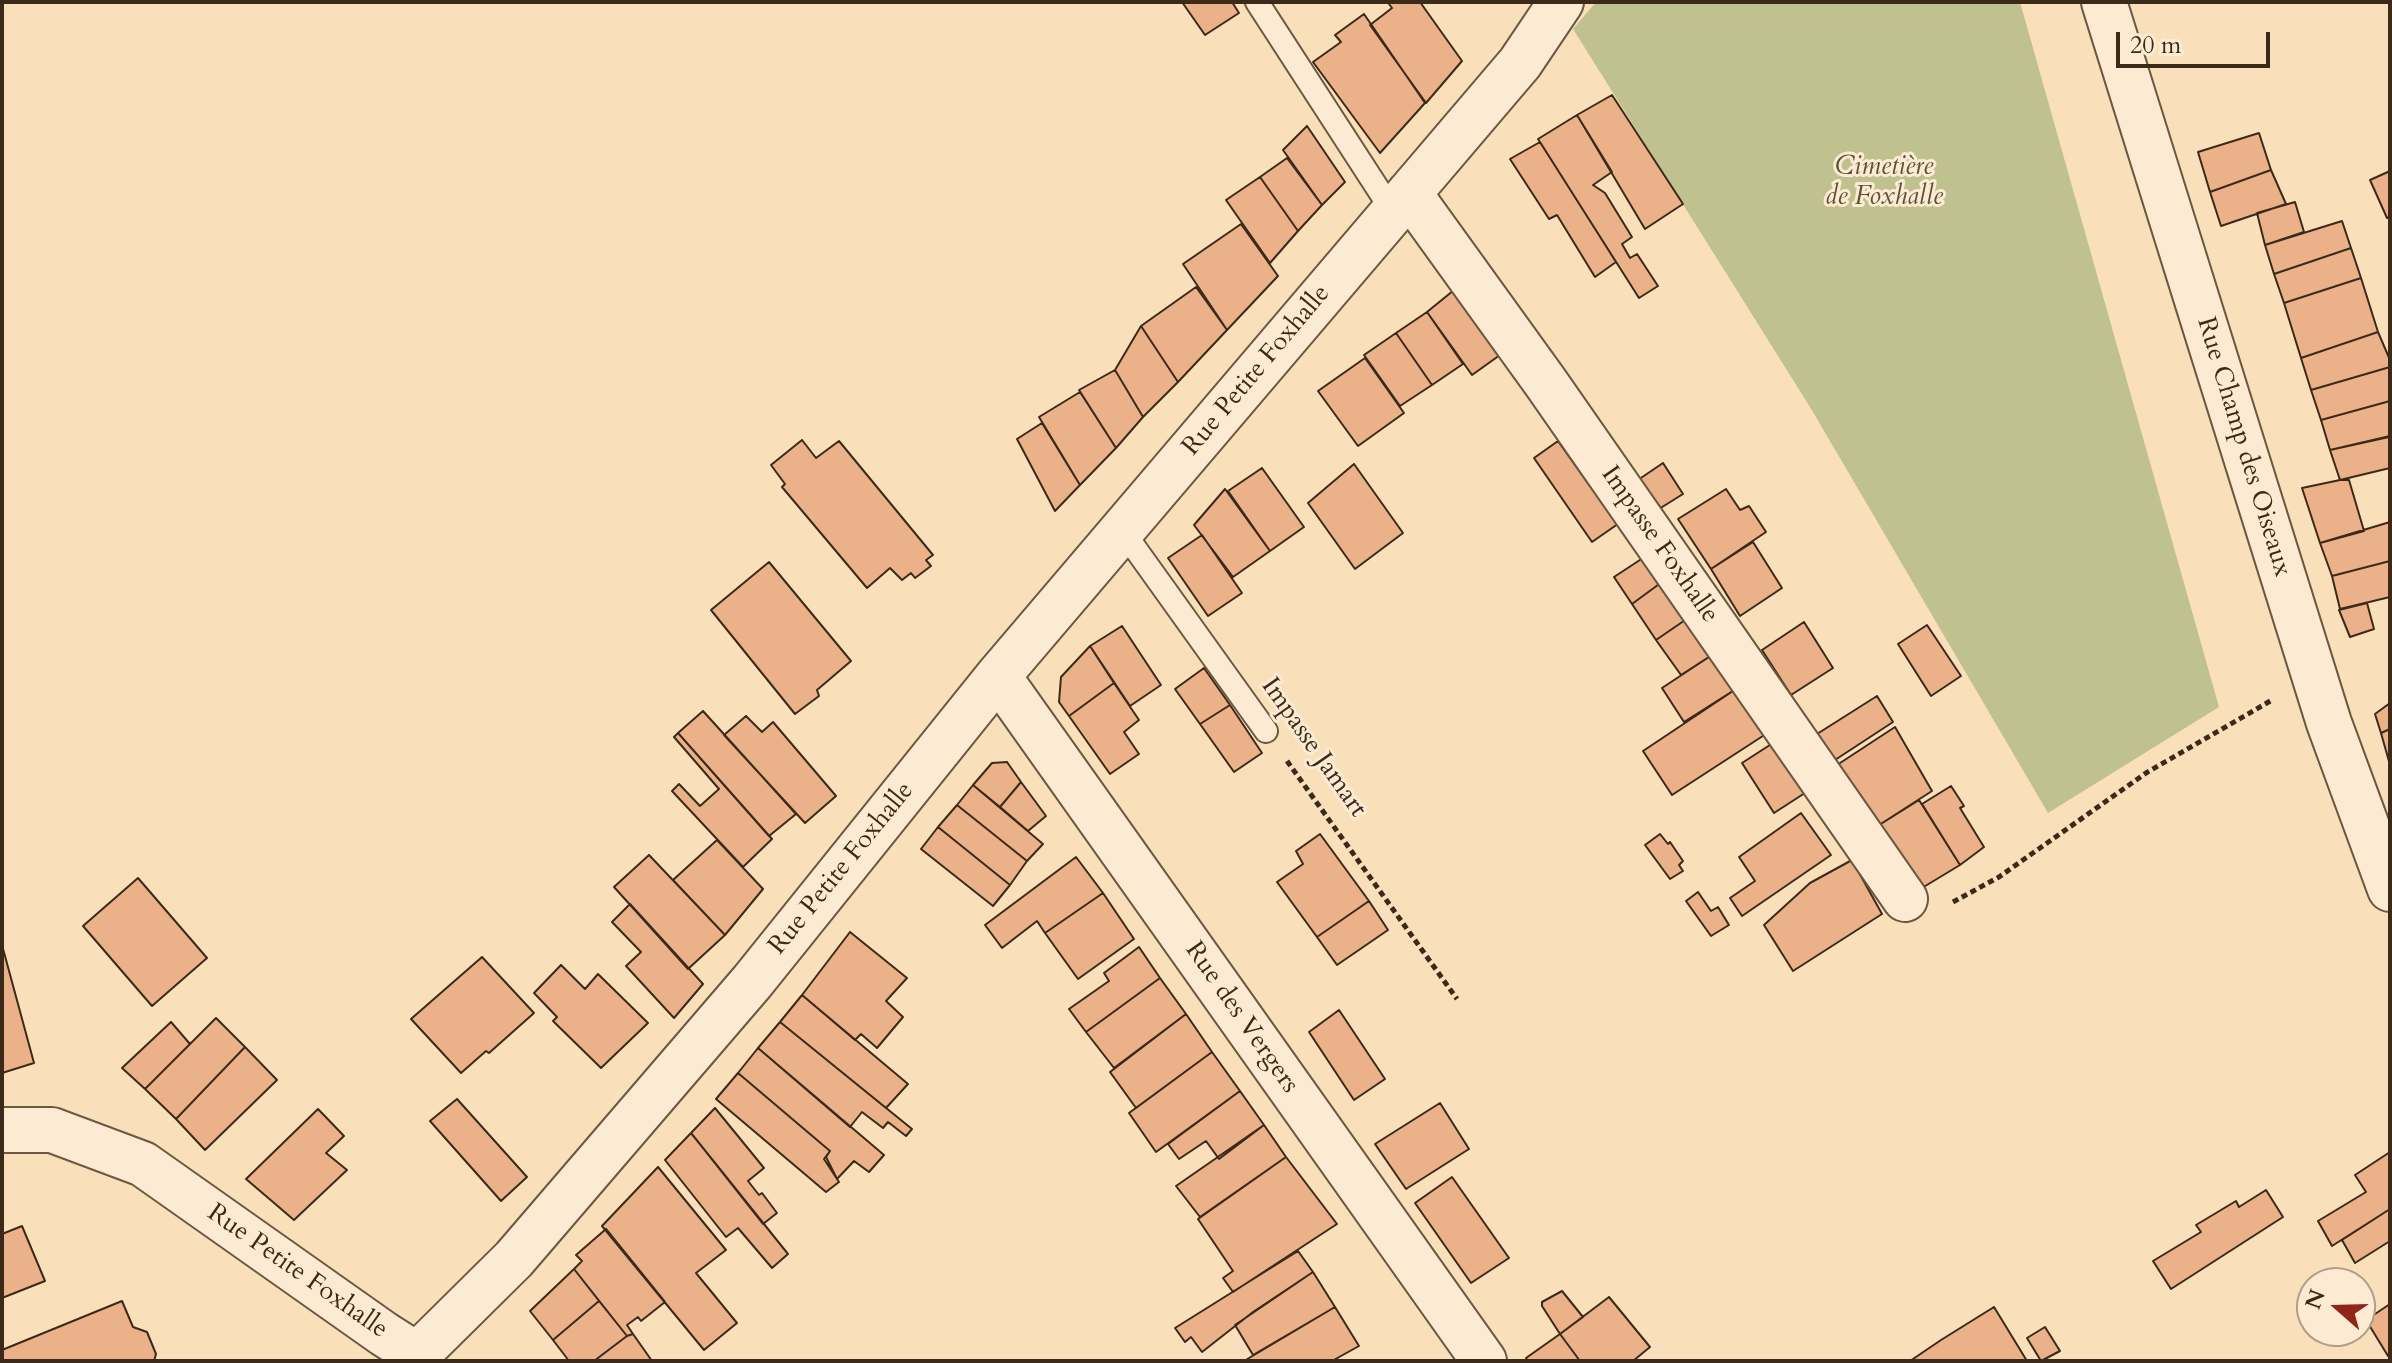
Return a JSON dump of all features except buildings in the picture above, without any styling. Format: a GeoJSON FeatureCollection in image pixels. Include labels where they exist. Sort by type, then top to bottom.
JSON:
{"type":"FeatureCollection","features":[{"type":"Feature","properties":{"kind":"street","name":"Rue Petite Foxhalle"},"geometry":{"type":"LineString","coordinates":[[2,1130],[52,1130],[143,1164],[418,1358],[514,1259],[742,993],[998,676],[1520,63],[1561,2]]}},
{"type":"Feature","properties":{"kind":"street","name":"Rue Champ des Oiseaux"},"geometry":{"type":"LineString","coordinates":[[2104,2],[2329,723],[2390,889]]}},
{"type":"Feature","properties":{"kind":"street","name":"Impasse Foxhalle"},"geometry":{"type":"LineString","coordinates":[[1401,203],[1546,383],[1905,899]]}},
{"type":"Feature","properties":{"kind":"street","name":"Rue des Vergers"},"geometry":{"type":"LineString","coordinates":[[998,676],[1484,1361]]}},
{"type":"Feature","properties":{"kind":"lane"},"geometry":{"type":"LineString","coordinates":[[1257,2],[1401,203]]}},
{"type":"Feature","properties":{"kind":"lane","name":"Impasse Jamart"},"geometry":{"type":"LineString","coordinates":[[1122,530],[1266,731]]}},
{"type":"Feature","properties":{"kind":"path"},"geometry":{"type":"LineString","coordinates":[[1905,899],[1935,911],[1999,877],[2172,758],[2262,704],[2317,682]]}},
{"type":"Feature","properties":{"kind":"path","name":"Impasse Jamart"},"geometry":{"type":"LineString","coordinates":[[1266,731],[1457,999]]}},
{"type":"Feature","properties":{"kind":"green space","name":"Cimetière de Foxhalle"},"geometry":{"type":"Polygon","coordinates":[[[1596,2],[2020,2],[2219,707],[2048,813],[1810,407],[1573,29],[1596,2]]]}}]}
